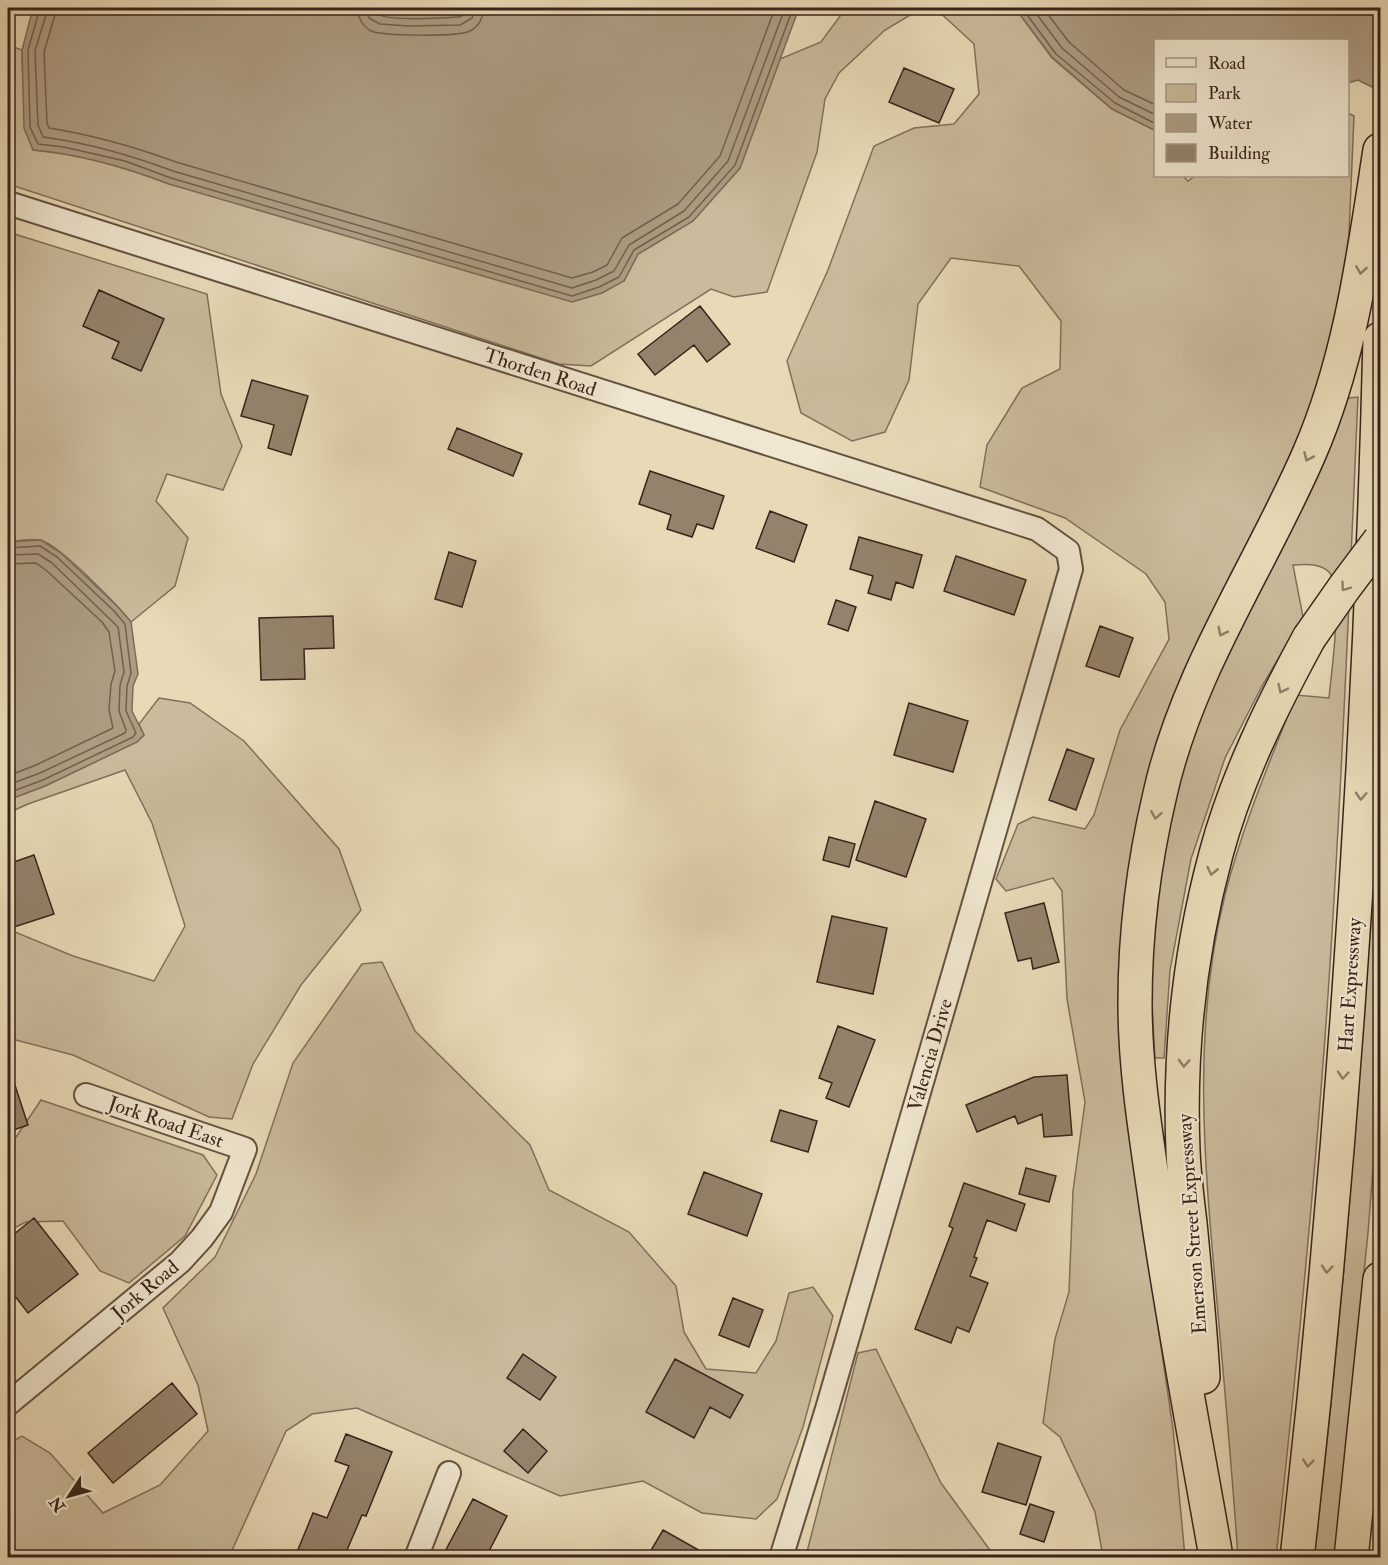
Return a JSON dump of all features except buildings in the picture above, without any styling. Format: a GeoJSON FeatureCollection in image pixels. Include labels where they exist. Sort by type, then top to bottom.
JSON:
{"type":"FeatureCollection","features":[{"type":"Feature","properties":{"kind":"highway"},"geometry":{"type":"LineString","coordinates":[[1215,1554],[1160,1232],[1147,1141],[1135,1008],[1139,918],[1160,792],[1180,726],[1203,668],[1309,456],[1327,410],[1342,362],[1350,325],[1380,150]]}},
{"type":"Feature","properties":{"kind":"highway","name":"Hart Expressway"},"geometry":{"type":"LineString","coordinates":[[1297,1557],[1316,1394],[1351,981],[1371,618],[1380,339]]}},
{"type":"Feature","properties":{"kind":"highway","name":"Emerson Street Expressway"},"geometry":{"type":"LineString","coordinates":[[1215,1554],[1201,1334],[1183,1152],[1183,1066],[1189,984],[1216,853],[1231,807],[1268,720],[1310,638],[1380,540]]}},
{"type":"Feature","properties":{"kind":"highway"},"geometry":{"type":"LineString","coordinates":[[1351,1557],[1380,1279]]}},
{"type":"Feature","properties":{"kind":"highway"},"geometry":{"type":"LineString","coordinates":[[1367,1557],[1380,1484]]}},
{"type":"Feature","properties":{"kind":"street","name":"Thorden Road"},"geometry":{"type":"LineString","coordinates":[[8,203],[1037,530],[1068,551]]}},
{"type":"Feature","properties":{"kind":"street","name":"Valencia Drive"},"geometry":{"type":"LineString","coordinates":[[781,1557],[1071,569],[1068,551]]}},
{"type":"Feature","properties":{"kind":"street","name":"Jork Road East"},"geometry":{"type":"LineString","coordinates":[[86,1095],[245,1149]]}},
{"type":"Feature","properties":{"kind":"street","name":"Jork Road"},"geometry":{"type":"LineString","coordinates":[[8,1404],[180,1262],[221,1212],[245,1149]]}},
{"type":"Feature","properties":{"kind":"street"},"geometry":{"type":"LineString","coordinates":[[416,1557],[449,1473]]}},
{"type":"Feature","properties":{"kind":"green space"},"geometry":{"type":"Polygon","coordinates":[[[846,8],[922,8],[885,30],[839,73],[825,99],[817,152],[767,292],[734,297],[711,289],[591,366],[559,364],[8,184],[8,45],[22,50],[23,87],[33,150],[102,162],[169,184],[624,281],[638,254],[693,221],[740,168],[780,59],[821,42],[846,8]]]}},
{"type":"Feature","properties":{"kind":"green space"},"geometry":{"type":"Polygon","coordinates":[[[935,8],[1015,8],[1052,58],[1112,109],[1154,130],[1154,177],[1184,177],[1188,181],[1194,177],[1349,177],[1349,114],[1354,116],[1349,234],[1343,287],[1332,340],[1312,406],[1288,464],[1166,724],[1131,1139],[1173,1429],[1185,1557],[1103,1557],[1095,1512],[1060,1437],[1043,1423],[1055,1339],[1069,1292],[1073,1191],[1085,1102],[1067,999],[1062,891],[1053,878],[1006,891],[996,879],[1018,824],[1033,817],[1085,829],[1094,815],[1120,730],[1169,639],[1165,602],[1146,574],[1065,518],[980,487],[987,445],[1022,388],[1060,369],[1061,321],[1019,266],[951,258],[918,304],[909,380],[885,432],[852,441],[801,413],[787,361],[828,270],[874,146],[914,128],[954,124],[979,94],[974,44],[935,8]]]}},
{"type":"Feature","properties":{"kind":"green space"},"geometry":{"type":"Polygon","coordinates":[[[8,232],[207,294],[221,394],[242,446],[223,490],[167,474],[156,501],[188,538],[175,586],[131,622],[87,576],[49,544],[36,539],[8,542],[8,232]]]}},
{"type":"Feature","properties":{"kind":"green space"},"geometry":{"type":"Polygon","coordinates":[[[1358,397],[1341,780],[1327,1010],[1291,1420],[1276,1557],[1238,1557],[1205,1142],[1204,1043],[1208,994],[1215,944],[1232,870],[1257,794],[1296,695],[1329,698],[1336,595],[1329,572],[1321,567],[1307,564],[1293,565],[1303,617],[1262,686],[1225,758],[1191,859],[1170,970],[1164,1058],[1155,1058],[1152,1004],[1145,951],[1175,768],[1304,489],[1310,491],[1348,398],[1358,397]]]}},
{"type":"Feature","properties":{"kind":"green space"},"geometry":{"type":"Polygon","coordinates":[[[159,698],[190,703],[244,741],[339,849],[361,910],[301,985],[253,1064],[232,1119],[209,1117],[73,1055],[8,1038],[8,929],[73,956],[154,981],[185,926],[152,823],[125,770],[8,813],[8,800],[45,786],[137,742],[144,735],[139,724],[159,698]]]}},
{"type":"Feature","properties":{"kind":"green space"},"geometry":{"type":"Polygon","coordinates":[[[1380,752],[1380,1079],[1368,1233],[1335,1557],[1314,1558],[1345,1256],[1368,954],[1380,752]]]}},
{"type":"Feature","properties":{"kind":"green space"},"geometry":{"type":"Polygon","coordinates":[[[382,962],[415,1031],[530,1145],[549,1190],[629,1232],[676,1286],[684,1332],[706,1369],[756,1373],[776,1341],[789,1293],[813,1287],[833,1316],[803,1427],[777,1499],[756,1519],[702,1513],[643,1481],[560,1496],[357,1408],[312,1414],[286,1431],[229,1557],[8,1558],[8,1444],[22,1436],[50,1453],[103,1513],[160,1485],[208,1431],[198,1385],[163,1308],[215,1257],[256,1174],[293,1063],[362,964],[382,962]]]}},
{"type":"Feature","properties":{"kind":"green space"},"geometry":{"type":"Polygon","coordinates":[[[41,1100],[203,1155],[217,1175],[185,1236],[129,1283],[100,1271],[63,1221],[26,1222],[8,1231],[8,1149],[41,1100]]]}},
{"type":"Feature","properties":{"kind":"green space"},"geometry":{"type":"Polygon","coordinates":[[[876,1349],[941,1483],[995,1557],[810,1558],[807,1552],[858,1353],[876,1349]]]}},
{"type":"Feature","properties":{"kind":"water"},"geometry":{"type":"Polygon","coordinates":[[[37,8],[334,8],[409,12],[459,11],[466,8],[799,8],[740,168],[693,221],[638,254],[624,281],[602,293],[572,302],[169,184],[119,167],[85,158],[33,150],[24,128],[22,50],[32,12],[37,8]]]}},
{"type":"Feature","properties":{"kind":"water"},"geometry":{"type":"Polygon","coordinates":[[[1015,8],[1359,8],[1380,17],[1380,91],[1358,80],[1349,83],[1349,39],[1154,39],[1154,130],[1112,109],[1052,57],[1015,8]]]}},
{"type":"Feature","properties":{"kind":"water"},"geometry":{"type":"Polygon","coordinates":[[[41,540],[61,553],[131,622],[138,674],[133,686],[132,711],[144,735],[137,742],[45,786],[8,800],[8,542],[41,540]]]}}]}
